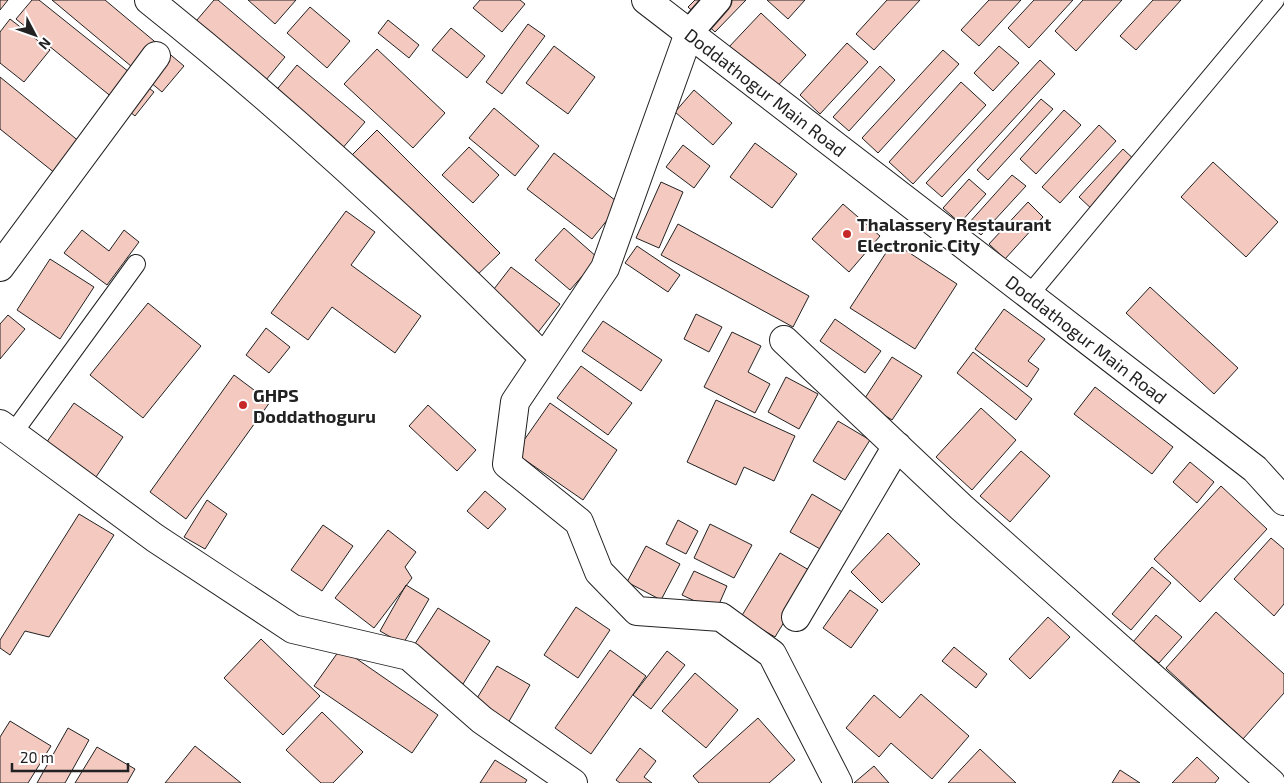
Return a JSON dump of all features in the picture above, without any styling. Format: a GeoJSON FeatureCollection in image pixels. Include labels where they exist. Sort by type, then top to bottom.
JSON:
{"type":"FeatureCollection","features":[{"type":"Feature","properties":{"kind":"street"},"geometry":{"type":"LineString","coordinates":[[149,0],[235,69],[379,196],[544,358]]}},
{"type":"Feature","properties":{"kind":"street","name":"Doddathogur Main Road"},"geometry":{"type":"LineString","coordinates":[[646,0],[1255,469],[1284,501]]}},
{"type":"Feature","properties":{"kind":"street"},"geometry":{"type":"LineString","coordinates":[[718,0],[689,33],[605,268],[514,402],[507,464],[579,522],[599,572],[637,611],[720,617],[772,654],[838,783]]}},
{"type":"Feature","properties":{"kind":"street"},"geometry":{"type":"LineString","coordinates":[[0,267],[156,56]]}},
{"type":"Feature","properties":{"kind":"street"},"geometry":{"type":"LineString","coordinates":[[784,340],[961,506],[1271,783]]}},
{"type":"Feature","properties":{"kind":"street"},"geometry":{"type":"LineString","coordinates":[[7,428],[155,538],[293,629],[408,656],[482,720],[573,783]]}},
{"type":"Feature","properties":{"kind":"street"},"geometry":{"type":"LineString","coordinates":[[796,617],[897,446]]}},
{"type":"Feature","properties":{"kind":"lane"},"geometry":{"type":"LineString","coordinates":[[1029,295],[1275,0]]}},
{"type":"Feature","properties":{"kind":"lane"},"geometry":{"type":"LineString","coordinates":[[7,428],[136,264]]}},
{"type":"Feature","properties":{"kind":"building"},"geometry":{"type":"Polygon","coordinates":[[[0,0],[8,0],[0,10],[0,0]]]}},
{"type":"Feature","properties":{"kind":"building"},"geometry":{"type":"Polygon","coordinates":[[[32,0],[39,0],[154,92],[135,116],[16,19],[32,0]]]}},
{"type":"Feature","properties":{"kind":"building"},"geometry":{"type":"Polygon","coordinates":[[[52,0],[105,0],[184,66],[162,92],[52,0]]]}},
{"type":"Feature","properties":{"kind":"building"},"geometry":{"type":"Polygon","coordinates":[[[214,0],[218,0],[285,57],[261,86],[191,27],[214,0]]]}},
{"type":"Feature","properties":{"kind":"building"},"geometry":{"type":"Polygon","coordinates":[[[248,0],[296,0],[275,24],[248,0]]]}},
{"type":"Feature","properties":{"kind":"building"},"geometry":{"type":"Polygon","coordinates":[[[480,0],[520,0],[525,4],[502,32],[473,8],[480,0]]]}},
{"type":"Feature","properties":{"kind":"building"},"geometry":{"type":"Polygon","coordinates":[[[695,0],[746,0],[715,32],[688,7],[695,0]]]}},
{"type":"Feature","properties":{"kind":"building"},"geometry":{"type":"Polygon","coordinates":[[[767,0],[805,0],[788,19],[767,0]]]}},
{"type":"Feature","properties":{"kind":"building"},"geometry":{"type":"Polygon","coordinates":[[[887,0],[920,0],[874,50],[856,34],[887,0]]]}},
{"type":"Feature","properties":{"kind":"building"},"geometry":{"type":"Polygon","coordinates":[[[989,0],[1021,0],[979,46],[961,30],[989,0]]]}},
{"type":"Feature","properties":{"kind":"building"},"geometry":{"type":"Polygon","coordinates":[[[1034,0],[1073,0],[1029,48],[1008,28],[1034,0]]]}},
{"type":"Feature","properties":{"kind":"building"},"geometry":{"type":"Polygon","coordinates":[[[1083,0],[1122,0],[1076,51],[1055,31],[1083,0]]]}},
{"type":"Feature","properties":{"kind":"building"},"geometry":{"type":"Polygon","coordinates":[[[1153,0],[1181,0],[1136,50],[1120,36],[1153,0]]]}},
{"type":"Feature","properties":{"kind":"building"},"geometry":{"type":"Polygon","coordinates":[[[310,7],[350,41],[327,68],[287,33],[310,7]]]}},
{"type":"Feature","properties":{"kind":"building"},"geometry":{"type":"Polygon","coordinates":[[[761,13],[806,55],[773,91],[727,49],[761,13]]]}},
{"type":"Feature","properties":{"kind":"building"},"geometry":{"type":"Polygon","coordinates":[[[10,19],[50,50],[24,82],[0,63],[0,32],[10,19]]]}},
{"type":"Feature","properties":{"kind":"building"},"geometry":{"type":"Polygon","coordinates":[[[388,20],[419,45],[409,58],[378,33],[388,20]]]}},
{"type":"Feature","properties":{"kind":"building"},"geometry":{"type":"Polygon","coordinates":[[[528,24],[545,36],[502,94],[486,82],[528,24]]]}},
{"type":"Feature","properties":{"kind":"building"},"geometry":{"type":"Polygon","coordinates":[[[451,28],[485,56],[467,78],[432,50],[451,28]]]}},
{"type":"Feature","properties":{"kind":"building"},"geometry":{"type":"Polygon","coordinates":[[[847,43],[868,62],[820,114],[800,95],[847,43]]]}},
{"type":"Feature","properties":{"kind":"building"},"geometry":{"type":"Polygon","coordinates":[[[554,46],[595,77],[568,114],[526,83],[554,46]]]}},
{"type":"Feature","properties":{"kind":"building"},"geometry":{"type":"Polygon","coordinates":[[[999,46],[1019,63],[993,91],[974,73],[999,46]]]}},
{"type":"Feature","properties":{"kind":"building"},"geometry":{"type":"Polygon","coordinates":[[[377,49],[445,113],[413,148],[344,84],[377,49]]]}},
{"type":"Feature","properties":{"kind":"building"},"geometry":{"type":"Polygon","coordinates":[[[943,50],[959,64],[878,153],[862,138],[943,50]]]}},
{"type":"Feature","properties":{"kind":"building"},"geometry":{"type":"Polygon","coordinates":[[[1040,60],[1055,74],[942,197],[926,183],[1040,60]]]}},
{"type":"Feature","properties":{"kind":"building"},"geometry":{"type":"Polygon","coordinates":[[[297,65],[365,122],[341,150],[274,93],[297,65]]]}},
{"type":"Feature","properties":{"kind":"building"},"geometry":{"type":"Polygon","coordinates":[[[880,66],[895,80],[849,131],[833,117],[880,66]]]}},
{"type":"Feature","properties":{"kind":"building"},"geometry":{"type":"Polygon","coordinates":[[[0,77],[91,151],[66,182],[0,129],[0,77]]]}},
{"type":"Feature","properties":{"kind":"building"},"geometry":{"type":"Polygon","coordinates":[[[961,82],[986,105],[913,184],[889,162],[961,82]]]}},
{"type":"Feature","properties":{"kind":"building"},"geometry":{"type":"Polygon","coordinates":[[[694,90],[732,123],[713,145],[675,112],[694,90]]]}},
{"type":"Feature","properties":{"kind":"building"},"geometry":{"type":"Polygon","coordinates":[[[1041,99],[1053,109],[988,180],[977,170],[1041,99]]]}},
{"type":"Feature","properties":{"kind":"building"},"geometry":{"type":"Polygon","coordinates":[[[494,108],[539,146],[515,176],[469,138],[494,108]]]}},
{"type":"Feature","properties":{"kind":"building"},"geometry":{"type":"Polygon","coordinates":[[[1064,110],[1081,125],[1036,174],[1020,159],[1064,110]]]}},
{"type":"Feature","properties":{"kind":"building"},"geometry":{"type":"Polygon","coordinates":[[[1099,125],[1116,141],[1060,203],[1042,187],[1099,125]]]}},
{"type":"Feature","properties":{"kind":"building"},"geometry":{"type":"Polygon","coordinates":[[[377,130],[500,253],[473,279],[350,157],[377,130]]]}},
{"type":"Feature","properties":{"kind":"building"},"geometry":{"type":"Polygon","coordinates":[[[755,143],[797,174],[772,208],[730,177],[755,143]]]}},
{"type":"Feature","properties":{"kind":"building"},"geometry":{"type":"Polygon","coordinates":[[[683,145],[710,166],[694,188],[666,167],[683,145]]]}},
{"type":"Feature","properties":{"kind":"building"},"geometry":{"type":"Polygon","coordinates":[[[469,147],[499,175],[473,203],[442,175],[469,147]]]}},
{"type":"Feature","properties":{"kind":"building"},"geometry":{"type":"Polygon","coordinates":[[[1123,149],[1138,163],[1094,211],[1079,197],[1123,149]]]}},
{"type":"Feature","properties":{"kind":"building"},"geometry":{"type":"Polygon","coordinates":[[[554,153],[620,204],[592,239],[527,189],[554,153]]]}},
{"type":"Feature","properties":{"kind":"building"},"geometry":{"type":"Polygon","coordinates":[[[1213,162],[1278,222],[1246,257],[1181,197],[1213,162]]]}},
{"type":"Feature","properties":{"kind":"building"},"geometry":{"type":"Polygon","coordinates":[[[1012,175],[1026,186],[981,235],[968,224],[1012,175]]]}},
{"type":"Feature","properties":{"kind":"building"},"geometry":{"type":"Polygon","coordinates":[[[969,179],[986,194],[960,223],[943,208],[969,179]]]}},
{"type":"Feature","properties":{"kind":"building"},"geometry":{"type":"Polygon","coordinates":[[[661,182],[683,192],[659,248],[636,238],[661,182]]]}},
{"type":"Feature","properties":{"kind":"building"},"geometry":{"type":"Polygon","coordinates":[[[1028,202],[1043,217],[1005,259],[989,244],[1028,202]]]}},
{"type":"Feature","properties":{"kind":"building"},"geometry":{"type":"Polygon","coordinates":[[[843,204],[880,236],[849,272],[812,239],[843,204]]]}},
{"type":"Feature","properties":{"kind":"building"},"geometry":{"type":"Polygon","coordinates":[[[346,211],[375,232],[351,265],[421,316],[395,353],[332,307],[308,340],[271,313],[346,211]]]}},
{"type":"Feature","properties":{"kind":"building"},"geometry":{"type":"Polygon","coordinates":[[[678,224],[809,296],[793,327],[661,255],[678,224]]]}},
{"type":"Feature","properties":{"kind":"building"},"geometry":{"type":"Polygon","coordinates":[[[564,228],[598,258],[570,290],[535,260],[564,228]]]}},
{"type":"Feature","properties":{"kind":"building"},"geometry":{"type":"Polygon","coordinates":[[[82,230],[109,251],[124,230],[139,242],[107,285],[64,253],[82,230]]]}},
{"type":"Feature","properties":{"kind":"building"},"geometry":{"type":"Polygon","coordinates":[[[893,242],[957,284],[915,349],[850,308],[893,242]]]}},
{"type":"Feature","properties":{"kind":"building"},"geometry":{"type":"Polygon","coordinates":[[[637,246],[680,275],[668,292],[625,263],[637,246]]]}},
{"type":"Feature","properties":{"kind":"building"},"geometry":{"type":"Polygon","coordinates":[[[50,259],[94,287],[60,339],[17,310],[50,259]]]}},
{"type":"Feature","properties":{"kind":"building"},"geometry":{"type":"Polygon","coordinates":[[[511,267],[560,304],[536,335],[487,298],[511,267]]]}},
{"type":"Feature","properties":{"kind":"building"},"geometry":{"type":"Polygon","coordinates":[[[1150,287],[1238,368],[1214,394],[1126,313],[1150,287]]]}},
{"type":"Feature","properties":{"kind":"building"},"geometry":{"type":"Polygon","coordinates":[[[148,303],[201,346],[143,418],[90,375],[148,303]]]}},
{"type":"Feature","properties":{"kind":"building"},"geometry":{"type":"Polygon","coordinates":[[[1004,309],[1045,339],[1028,361],[1039,369],[1027,387],[975,349],[1004,309]]]}},
{"type":"Feature","properties":{"kind":"building"},"geometry":{"type":"Polygon","coordinates":[[[696,314],[722,327],[709,352],[684,339],[696,314]]]}},
{"type":"Feature","properties":{"kind":"building"},"geometry":{"type":"Polygon","coordinates":[[[8,315],[25,329],[0,359],[0,324],[8,315]]]}},
{"type":"Feature","properties":{"kind":"building"},"geometry":{"type":"Polygon","coordinates":[[[835,319],[881,351],[865,373],[820,341],[835,319]]]}},
{"type":"Feature","properties":{"kind":"building"},"geometry":{"type":"Polygon","coordinates":[[[603,321],[662,360],[641,391],[582,351],[603,321]]]}},
{"type":"Feature","properties":{"kind":"building"},"geometry":{"type":"Polygon","coordinates":[[[266,328],[290,347],[269,373],[246,355],[266,328]]]}},
{"type":"Feature","properties":{"kind":"building"},"geometry":{"type":"Polygon","coordinates":[[[732,332],[761,346],[748,372],[770,384],[755,413],[704,387],[732,332]]]}},
{"type":"Feature","properties":{"kind":"building"},"geometry":{"type":"Polygon","coordinates":[[[973,352],[1032,399],[1016,420],[957,373],[973,352]]]}},
{"type":"Feature","properties":{"kind":"building"},"geometry":{"type":"Polygon","coordinates":[[[892,357],[922,376],[892,420],[863,401],[892,357]]]}},
{"type":"Feature","properties":{"kind":"building"},"geometry":{"type":"Polygon","coordinates":[[[581,366],[632,403],[608,435],[557,398],[581,366]]]}},
{"type":"Feature","properties":{"kind":"building"},"geometry":{"type":"Polygon","coordinates":[[[234,375],[270,402],[186,519],[150,492],[234,375]]]}},
{"type":"Feature","properties":{"kind":"building"},"geometry":{"type":"Polygon","coordinates":[[[786,377],[818,394],[799,429],[768,412],[786,377]]]}},
{"type":"Feature","properties":{"kind":"building"},"geometry":{"type":"Polygon","coordinates":[[[1095,387],[1173,447],[1152,474],[1074,414],[1095,387]]]}},
{"type":"Feature","properties":{"kind":"building"},"geometry":{"type":"Polygon","coordinates":[[[716,400],[795,436],[774,481],[744,467],[736,485],[687,462],[716,400]]]}},
{"type":"Feature","properties":{"kind":"building"},"geometry":{"type":"Polygon","coordinates":[[[74,403],[123,437],[94,480],[44,446],[74,403]]]}},
{"type":"Feature","properties":{"kind":"building"},"geometry":{"type":"Polygon","coordinates":[[[550,403],[617,450],[583,500],[515,453],[550,403]]]}},
{"type":"Feature","properties":{"kind":"building"},"geometry":{"type":"Polygon","coordinates":[[[428,405],[476,450],[457,471],[409,426],[428,405]]]}},
{"type":"Feature","properties":{"kind":"building"},"geometry":{"type":"Polygon","coordinates":[[[981,408],[1016,440],[972,490],[936,457],[981,408]]]}},
{"type":"Feature","properties":{"kind":"building"},"geometry":{"type":"Polygon","coordinates":[[[838,421],[870,440],[845,480],[813,461],[838,421]]]}},
{"type":"Feature","properties":{"kind":"building"},"geometry":{"type":"Polygon","coordinates":[[[1021,451],[1050,476],[1010,522],[980,496],[1021,451]]]}},
{"type":"Feature","properties":{"kind":"building"},"geometry":{"type":"Polygon","coordinates":[[[1190,462],[1214,482],[1197,503],[1173,482],[1190,462]]]}},
{"type":"Feature","properties":{"kind":"building"},"geometry":{"type":"Polygon","coordinates":[[[1221,486],[1267,529],[1200,602],[1154,559],[1221,486]]]}},
{"type":"Feature","properties":{"kind":"building"},"geometry":{"type":"Polygon","coordinates":[[[485,491],[506,509],[488,529],[467,511],[485,491]]]}},
{"type":"Feature","properties":{"kind":"building"},"geometry":{"type":"Polygon","coordinates":[[[812,494],[844,513],[822,550],[790,532],[812,494]]]}},
{"type":"Feature","properties":{"kind":"building"},"geometry":{"type":"Polygon","coordinates":[[[207,500],[227,514],[205,549],[184,537],[207,500]]]}},
{"type":"Feature","properties":{"kind":"building"},"geometry":{"type":"Polygon","coordinates":[[[79,514],[114,535],[49,637],[25,631],[10,655],[0,648],[0,640],[79,514]]]}},
{"type":"Feature","properties":{"kind":"building"},"geometry":{"type":"Polygon","coordinates":[[[678,520],[698,531],[686,554],[666,544],[678,520]]]}},
{"type":"Feature","properties":{"kind":"building"},"geometry":{"type":"Polygon","coordinates":[[[710,524],[752,545],[734,578],[694,558],[710,524]]]}},
{"type":"Feature","properties":{"kind":"building"},"geometry":{"type":"Polygon","coordinates":[[[323,525],[353,546],[322,591],[291,570],[323,525]]]}},
{"type":"Feature","properties":{"kind":"building"},"geometry":{"type":"Polygon","coordinates":[[[388,530],[416,552],[405,567],[412,578],[374,628],[335,598],[388,530]]]}},
{"type":"Feature","properties":{"kind":"building"},"geometry":{"type":"Polygon","coordinates":[[[888,533],[920,564],[882,603],[851,572],[888,533]]]}},
{"type":"Feature","properties":{"kind":"building"},"geometry":{"type":"Polygon","coordinates":[[[1271,538],[1284,549],[1284,604],[1274,616],[1234,579],[1271,538]]]}},
{"type":"Feature","properties":{"kind":"building"},"geometry":{"type":"Polygon","coordinates":[[[646,546],[680,564],[661,600],[627,582],[646,546]]]}},
{"type":"Feature","properties":{"kind":"building"},"geometry":{"type":"Polygon","coordinates":[[[780,553],[814,573],[775,637],[741,617],[780,553]]]}},
{"type":"Feature","properties":{"kind":"building"},"geometry":{"type":"Polygon","coordinates":[[[1152,567],[1171,583],[1131,630],[1112,614],[1152,567]]]}},
{"type":"Feature","properties":{"kind":"building"},"geometry":{"type":"Polygon","coordinates":[[[694,571],[727,586],[716,611],[682,595],[694,571]]]}},
{"type":"Feature","properties":{"kind":"building"},"geometry":{"type":"Polygon","coordinates":[[[406,585],[429,599],[403,644],[380,631],[406,585]]]}},
{"type":"Feature","properties":{"kind":"building"},"geometry":{"type":"Polygon","coordinates":[[[850,590],[878,610],[851,648],[823,628],[850,590]]]}},
{"type":"Feature","properties":{"kind":"building"},"geometry":{"type":"Polygon","coordinates":[[[576,607],[610,630],[578,678],[544,655],[576,607]]]}},
{"type":"Feature","properties":{"kind":"building"},"geometry":{"type":"Polygon","coordinates":[[[438,608],[490,641],[463,684],[411,650],[438,608]]]}},
{"type":"Feature","properties":{"kind":"building"},"geometry":{"type":"Polygon","coordinates":[[[1216,612],[1284,674],[1284,693],[1243,739],[1166,668],[1216,612]]]}},
{"type":"Feature","properties":{"kind":"building"},"geometry":{"type":"Polygon","coordinates":[[[1156,615],[1182,637],[1159,663],[1133,642],[1156,615]]]}},
{"type":"Feature","properties":{"kind":"building"},"geometry":{"type":"Polygon","coordinates":[[[1048,617],[1070,637],[1030,679],[1009,659],[1048,617]]]}},
{"type":"Feature","properties":{"kind":"building"},"geometry":{"type":"Polygon","coordinates":[[[261,639],[320,696],[283,735],[224,678],[261,639]]]}},
{"type":"Feature","properties":{"kind":"building"},"geometry":{"type":"Polygon","coordinates":[[[954,647],[987,674],[976,688],[942,661],[954,647]]]}},
{"type":"Feature","properties":{"kind":"building"},"geometry":{"type":"Polygon","coordinates":[[[341,648],[438,715],[412,753],[314,686],[341,648]]]}},
{"type":"Feature","properties":{"kind":"building"},"geometry":{"type":"Polygon","coordinates":[[[610,650],[646,676],[591,754],[555,728],[610,650]]]}},
{"type":"Feature","properties":{"kind":"building"},"geometry":{"type":"Polygon","coordinates":[[[667,651],[685,665],[651,709],[633,695],[667,651]]]}},
{"type":"Feature","properties":{"kind":"building"},"geometry":{"type":"Polygon","coordinates":[[[497,666],[530,685],[508,723],[474,703],[497,666]]]}},
{"type":"Feature","properties":{"kind":"building"},"geometry":{"type":"Polygon","coordinates":[[[695,673],[738,710],[706,748],[662,711],[695,673]]]}},
{"type":"Feature","properties":{"kind":"building"},"geometry":{"type":"Polygon","coordinates":[[[921,694],[969,736],[932,779],[891,743],[879,757],[846,728],[874,695],[900,718],[921,694]]]}},
{"type":"Feature","properties":{"kind":"building"},"geometry":{"type":"Polygon","coordinates":[[[322,712],[363,752],[333,783],[321,783],[286,750],[322,712]]]}},
{"type":"Feature","properties":{"kind":"building"},"geometry":{"type":"Polygon","coordinates":[[[758,718],[795,760],[769,783],[699,783],[693,776],[758,718]]]}},
{"type":"Feature","properties":{"kind":"building"},"geometry":{"type":"Polygon","coordinates":[[[10,721],[51,746],[28,783],[0,783],[0,737],[10,721]]]}},
{"type":"Feature","properties":{"kind":"building"},"geometry":{"type":"Polygon","coordinates":[[[68,728],[89,740],[65,783],[37,783],[68,728]]]}},
{"type":"Feature","properties":{"kind":"building"},"geometry":{"type":"Polygon","coordinates":[[[195,746],[241,783],[165,783],[195,746]]]}},
{"type":"Feature","properties":{"kind":"building"},"geometry":{"type":"Polygon","coordinates":[[[97,747],[135,769],[127,783],[75,783],[97,747]]]}},
{"type":"Feature","properties":{"kind":"building"},"geometry":{"type":"Polygon","coordinates":[[[640,748],[656,761],[644,777],[652,783],[620,783],[616,780],[640,748]]]}},
{"type":"Feature","properties":{"kind":"building"},"geometry":{"type":"Polygon","coordinates":[[[980,749],[1016,783],[948,783],[980,749]]]}},
{"type":"Feature","properties":{"kind":"building"},"geometry":{"type":"Polygon","coordinates":[[[1197,757],[1219,778],[1215,783],[1172,783],[1197,757]]]}},
{"type":"Feature","properties":{"kind":"building"},"geometry":{"type":"Polygon","coordinates":[[[495,760],[527,780],[525,783],[480,783],[495,760]]]}},
{"type":"Feature","properties":{"kind":"building"},"geometry":{"type":"Polygon","coordinates":[[[874,766],[889,783],[854,783],[874,766]]]}},
{"type":"Feature","properties":{"kind":"building"},"geometry":{"type":"Polygon","coordinates":[[[1120,770],[1140,783],[1112,783],[1120,770]]]}},
{"type":"Feature","properties":{"kind":"place","name":"Thalassery Restaurant Electronic City"},"geometry":{"type":"Point","coordinates":[847,234]}},
{"type":"Feature","properties":{"kind":"place","name":"GHPS Doddathoguru"},"geometry":{"type":"Point","coordinates":[243,405]}}]}
